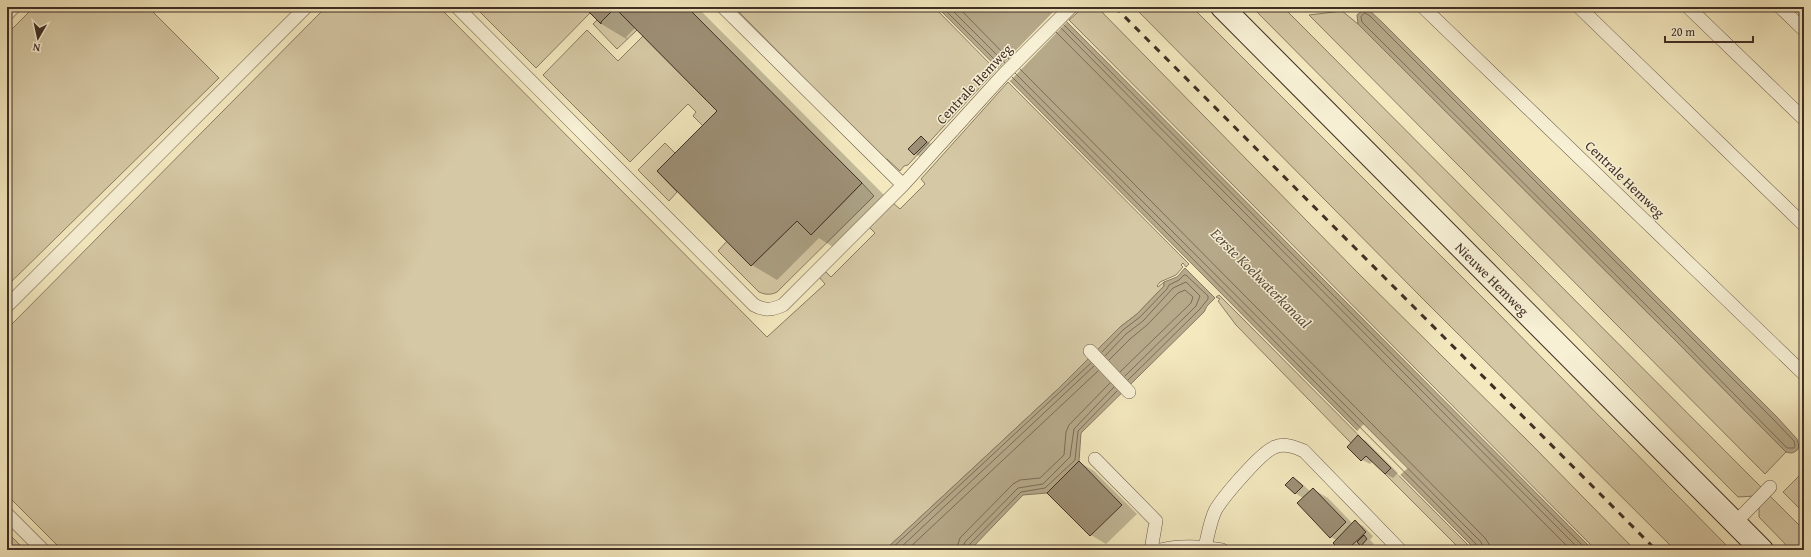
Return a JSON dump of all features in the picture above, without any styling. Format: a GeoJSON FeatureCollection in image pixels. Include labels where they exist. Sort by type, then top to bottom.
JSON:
{"type":"FeatureCollection","features":[{"type":"Feature","properties":{"kind":"main road","name":"Nieuwe Hemweg"},"geometry":{"type":"LineString","coordinates":[[1222,7],[1762,550]]}},
{"type":"Feature","properties":{"kind":"lane"},"geometry":{"type":"LineString","coordinates":[[7,14],[14,7]]}},
{"type":"Feature","properties":{"kind":"lane"},"geometry":{"type":"LineString","coordinates":[[7,306],[306,7]]}},
{"type":"Feature","properties":{"kind":"lane","name":"Centrale Hemweg"},"geometry":{"type":"LineString","coordinates":[[457,7],[754,306],[760,309],[775,309],[783,304],[903,185],[1003,75],[1071,7]]}},
{"type":"Feature","properties":{"kind":"lane"},"geometry":{"type":"LineString","coordinates":[[723,7],[903,185]]}},
{"type":"Feature","properties":{"kind":"lane","name":"Centrale Hemweg"},"geometry":{"type":"LineString","coordinates":[[1423,7],[1804,374]]}},
{"type":"Feature","properties":{"kind":"lane"},"geometry":{"type":"LineString","coordinates":[[1579,7],[1804,225]]}},
{"type":"Feature","properties":{"kind":"lane"},"geometry":{"type":"LineString","coordinates":[[1688,7],[1804,119]]}},
{"type":"Feature","properties":{"kind":"lane"},"geometry":{"type":"LineString","coordinates":[[1780,7],[1804,30]]}},
{"type":"Feature","properties":{"kind":"lane"},"geometry":{"type":"LineString","coordinates":[[1090,351],[1129,392]]}},
{"type":"Feature","properties":{"kind":"lane"},"geometry":{"type":"LineString","coordinates":[[1205,547],[1214,513],[1227,493],[1266,452],[1275,447],[1286,445],[1304,451],[1400,550]]}},
{"type":"Feature","properties":{"kind":"lane"},"geometry":{"type":"LineString","coordinates":[[1095,459],[1156,521],[1151,550]]}},
{"type":"Feature","properties":{"kind":"lane"},"geometry":{"type":"LineString","coordinates":[[1735,524],[1770,487]]}},
{"type":"Feature","properties":{"kind":"lane"},"geometry":{"type":"LineString","coordinates":[[7,514],[43,550]]}},
{"type":"Feature","properties":{"kind":"lane"},"geometry":{"type":"LineString","coordinates":[[1160,550],[1187,546],[1222,550]]}},
{"type":"Feature","properties":{"kind":"shaded area"},"geometry":{"type":"Polygon","coordinates":[[[34,7],[148,7],[219,78],[7,286],[7,34],[34,7]]]}},
{"type":"Feature","properties":{"kind":"shaded area"},"geometry":{"type":"Polygon","coordinates":[[[326,7],[439,7],[767,337],[825,284],[819,277],[825,271],[831,277],[875,233],[869,227],[893,203],[900,209],[925,184],[921,179],[1008,82],[1189,264],[1186,267],[1183,263],[1181,265],[1183,267],[1176,275],[1160,282],[1157,286],[1158,287],[1164,282],[1164,286],[1137,314],[1120,327],[1058,389],[885,550],[62,550],[7,495],[7,329],[326,7]]]}},
{"type":"Feature","properties":{"kind":"shaded area"},"geometry":{"type":"Polygon","coordinates":[[[475,7],[589,7],[585,8],[590,13],[536,68],[475,7]]]}},
{"type":"Feature","properties":{"kind":"shaded area"},"geometry":{"type":"Polygon","coordinates":[[[734,7],[934,7],[996,70],[908,165],[904,166],[900,171],[887,159],[885,160],[734,7]]]}},
{"type":"Feature","properties":{"kind":"shaded area"},"geometry":{"type":"Polygon","coordinates":[[[1084,7],[1097,7],[1358,273],[1531,444],[1635,550],[1596,550],[1069,20],[1084,7]]]}},
{"type":"Feature","properties":{"kind":"shaded area"},"geometry":{"type":"Polygon","coordinates":[[[1134,7],[1192,7],[1492,307],[1731,550],[1675,550],[1425,301],[1134,7]]]}},
{"type":"Feature","properties":{"kind":"shaded area"},"geometry":{"type":"Polygon","coordinates":[[[1252,7],[1283,7],[1763,489],[1755,496],[1738,497],[1252,7]]]}},
{"type":"Feature","properties":{"kind":"shaded area"},"geometry":{"type":"Polygon","coordinates":[[[615,8],[637,30],[617,49],[593,24],[597,20],[601,24],[601,22],[615,8]]]}},
{"type":"Feature","properties":{"kind":"shaded area"},"geometry":{"type":"Polygon","coordinates":[[[1342,11],[1358,24],[1786,452],[1765,474],[1309,15],[1342,11]]]}},
{"type":"Feature","properties":{"kind":"shaded area"},"geometry":{"type":"Polygon","coordinates":[[[587,30],[618,61],[643,36],[717,111],[703,126],[693,116],[696,112],[688,104],[630,162],[543,75],[587,30]]]}},
{"type":"Feature","properties":{"kind":"shaded area"},"geometry":{"type":"Polygon","coordinates":[[[665,143],[675,153],[657,171],[677,192],[669,201],[638,170],[665,143]]]}},
{"type":"Feature","properties":{"kind":"shaded area"},"geometry":{"type":"Polygon","coordinates":[[[862,183],[874,196],[777,292],[773,294],[764,294],[759,292],[718,251],[727,241],[751,266],[797,221],[811,235],[862,183]]]}},
{"type":"Feature","properties":{"kind":"shaded area"},"geometry":{"type":"Polygon","coordinates":[[[1219,295],[1473,550],[1461,550],[1385,474],[1391,468],[1359,436],[1351,443],[1236,325],[1218,301],[1220,299],[1216,297],[1219,295]]]}},
{"type":"Feature","properties":{"kind":"shaded area"},"geometry":{"type":"Polygon","coordinates":[[[1804,471],[1804,513],[1783,492],[1804,471]]]}},
{"type":"Feature","properties":{"kind":"shaded area"},"geometry":{"type":"Polygon","coordinates":[[[1768,494],[1804,530],[1804,550],[1791,550],[1759,517],[1759,504],[1768,494]]]}},
{"type":"Feature","properties":{"kind":"shaded area"},"geometry":{"type":"Polygon","coordinates":[[[7,532],[25,550],[7,550],[7,532]]]}},
{"type":"Feature","properties":{"kind":"water","name":"Eerste Koelwaterkanaal"},"geometry":{"type":"Polygon","coordinates":[[[937,7],[1052,7],[1593,550],[1476,550],[937,7]]]}},
{"type":"Feature","properties":{"kind":"water"},"geometry":{"type":"Polygon","coordinates":[[[1364,9],[1369,10],[1384,24],[1777,417],[1797,439],[1799,447],[1797,451],[1792,453],[1786,452],[1358,24],[1357,15],[1364,9]]]}},
{"type":"Feature","properties":{"kind":"water"},"geometry":{"type":"Polygon","coordinates":[[[1185,268],[1215,298],[1207,306],[1204,312],[1081,433],[1079,461],[1047,493],[1023,495],[970,550],[885,550],[1057,390],[1120,327],[1137,314],[1164,286],[1164,282],[1177,277],[1185,268]]]}},
{"type":"Feature","properties":{"kind":"pier"},"geometry":{"type":"Polygon","coordinates":[[[1055,10],[1067,22],[1010,81],[998,69],[1055,10]]]}},
{"type":"Feature","properties":{"kind":"pier"},"geometry":{"type":"Polygon","coordinates":[[[1364,424],[1408,468],[1399,476],[1356,432],[1364,424]]]}},
{"type":"Feature","properties":{"kind":"building"},"geometry":{"type":"Polygon","coordinates":[[[687,7],[862,183],[811,235],[797,221],[751,266],[657,171],[717,111],[615,8],[601,22],[601,24],[585,8],[687,7]]]}},
{"type":"Feature","properties":{"kind":"building"},"geometry":{"type":"Polygon","coordinates":[[[921,136],[927,142],[914,155],[908,149],[921,136]]]}},
{"type":"Feature","properties":{"kind":"building"},"geometry":{"type":"Polygon","coordinates":[[[1358,435],[1391,468],[1385,474],[1366,456],[1361,461],[1347,447],[1358,435]]]}},
{"type":"Feature","properties":{"kind":"building"},"geometry":{"type":"Polygon","coordinates":[[[1079,461],[1122,505],[1090,536],[1047,493],[1079,461]]]}},
{"type":"Feature","properties":{"kind":"building"},"geometry":{"type":"Polygon","coordinates":[[[1293,477],[1303,486],[1295,494],[1285,485],[1293,477]]]}},
{"type":"Feature","properties":{"kind":"building"},"geometry":{"type":"Polygon","coordinates":[[[1313,488],[1346,522],[1330,538],[1297,503],[1313,488]]]}},
{"type":"Feature","properties":{"kind":"building"},"geometry":{"type":"Polygon","coordinates":[[[1355,520],[1366,532],[1347,550],[1340,550],[1333,543],[1355,520]]]}},
{"type":"Feature","properties":{"kind":"building"},"geometry":{"type":"Polygon","coordinates":[[[1364,535],[1367,539],[1361,546],[1357,542],[1364,535]]]}},
{"type":"Feature","properties":{"kind":"railway"},"geometry":{"type":"LineString","coordinates":[[1115,7],[1656,550]]}}]}
